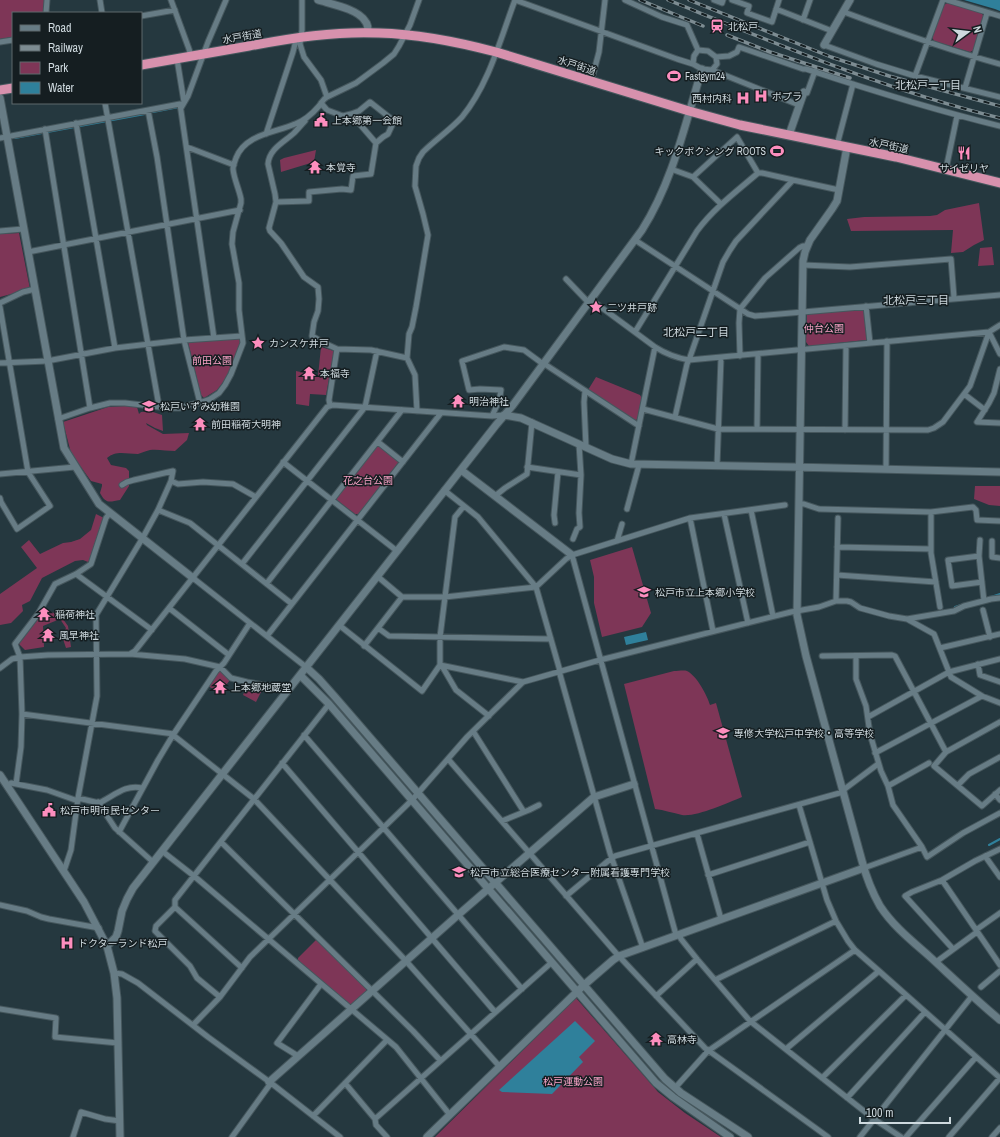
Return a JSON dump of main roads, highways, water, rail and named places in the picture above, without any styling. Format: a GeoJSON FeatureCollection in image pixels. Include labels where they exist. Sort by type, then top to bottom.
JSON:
{"type":"FeatureCollection","features":[{"type":"Feature","properties":{"kind":"highway","name":"水戸街道"},"geometry":{"type":"LineString","coordinates":[[142,65],[298,37],[348,33],[405,34],[450,41],[496,52],[591,82],[740,125],[946,169],[1000,183]]}},
{"type":"Feature","properties":{"kind":"highway"},"geometry":{"type":"LineString","coordinates":[[0,90],[12,88]]}},
{"type":"Feature","properties":{"kind":"water"},"geometry":{"type":"Polygon","coordinates":[[[964,0],[1000,0],[1000,11],[995,9],[964,0]]]}},
{"type":"Feature","properties":{"kind":"water"},"geometry":{"type":"Polygon","coordinates":[[[646,632],[648,640],[626,645],[624,637],[646,632]]]}},
{"type":"Feature","properties":{"kind":"water"},"geometry":{"type":"Polygon","coordinates":[[[575,1021],[595,1041],[579,1057],[583,1062],[552,1094],[502,1092],[499,1090],[575,1021]]]}},
{"type":"Feature","properties":{"kind":"waterway"},"geometry":{"type":"LineString","coordinates":[[153,112],[179,107]]}},
{"type":"Feature","properties":{"kind":"waterway"},"geometry":{"type":"LineString","coordinates":[[15,138],[145,114]]}},
{"type":"Feature","properties":{"kind":"waterway"},"geometry":{"type":"LineString","coordinates":[[991,597],[1000,594]]}},
{"type":"Feature","properties":{"kind":"waterway"},"geometry":{"type":"LineString","coordinates":[[955,607],[961,605]]}},
{"type":"Feature","properties":{"kind":"waterway"},"geometry":{"type":"LineString","coordinates":[[989,845],[1000,839]]}},
{"type":"Feature","properties":{"kind":"railway"},"geometry":{"type":"LineString","coordinates":[[640,0],[703,26]]}},
{"type":"Feature","properties":{"kind":"railway"},"geometry":{"type":"LineString","coordinates":[[668,0],[832,65],[874,80],[957,107],[1000,118]]}},
{"type":"Feature","properties":{"kind":"railway"},"geometry":{"type":"LineString","coordinates":[[689,0],[831,57],[889,76],[1000,106]]}},
{"type":"Feature","properties":{"kind":"railway"},"geometry":{"type":"LineString","coordinates":[[727,35],[770,52],[850,78]]}},
{"type":"Feature","properties":{"kind":"place","name":"北松戸"},"geometry":{"type":"Point","coordinates":[717,26]}},
{"type":"Feature","properties":{"kind":"place","name":"Fastgym24"},"geometry":{"type":"Point","coordinates":[674,76]}},
{"type":"Feature","properties":{"kind":"place","name":"ポプラ"},"geometry":{"type":"Point","coordinates":[761,96]}},
{"type":"Feature","properties":{"kind":"place","name":"西村内科"},"geometry":{"type":"Point","coordinates":[743,98]}},
{"type":"Feature","properties":{"kind":"place","name":"上本郷第一会館"},"geometry":{"type":"Point","coordinates":[321,120]}},
{"type":"Feature","properties":{"kind":"place","name":"キックボクシング ROOTS"},"geometry":{"type":"Point","coordinates":[777,151]}},
{"type":"Feature","properties":{"kind":"place","name":"サイゼリヤ"},"geometry":{"type":"Point","coordinates":[964,153]}},
{"type":"Feature","properties":{"kind":"place","name":"本覚寺"},"geometry":{"type":"Point","coordinates":[315,167]}},
{"type":"Feature","properties":{"kind":"place","name":"二ツ井戸跡"},"geometry":{"type":"Point","coordinates":[596,307]}},
{"type":"Feature","properties":{"kind":"place","name":"カンスケ井戸"},"geometry":{"type":"Point","coordinates":[258,343]}},
{"type":"Feature","properties":{"kind":"place","name":"本福寺"},"geometry":{"type":"Point","coordinates":[309,373]}},
{"type":"Feature","properties":{"kind":"place","name":"明治神社"},"geometry":{"type":"Point","coordinates":[458,401]}},
{"type":"Feature","properties":{"kind":"place","name":"松戸いずみ幼稚園"},"geometry":{"type":"Point","coordinates":[149,406]}},
{"type":"Feature","properties":{"kind":"place","name":"前田稲荷大明神"},"geometry":{"type":"Point","coordinates":[200,424]}},
{"type":"Feature","properties":{"kind":"place","name":"松戸市立上本郷小学校"},"geometry":{"type":"Point","coordinates":[644,592]}},
{"type":"Feature","properties":{"kind":"place","name":"稲荷神社"},"geometry":{"type":"Point","coordinates":[44,614]}},
{"type":"Feature","properties":{"kind":"place","name":"風早神社"},"geometry":{"type":"Point","coordinates":[48,635]}},
{"type":"Feature","properties":{"kind":"place","name":"上本郷地蔵堂"},"geometry":{"type":"Point","coordinates":[220,687]}},
{"type":"Feature","properties":{"kind":"place","name":"専修大学松戸中学校・高等学校"},"geometry":{"type":"Point","coordinates":[723,733]}},
{"type":"Feature","properties":{"kind":"place","name":"松戸市明市民センター"},"geometry":{"type":"Point","coordinates":[49,810]}},
{"type":"Feature","properties":{"kind":"place","name":"松戸市立総合医療センター附属看護専門学校"},"geometry":{"type":"Point","coordinates":[459,872]}},
{"type":"Feature","properties":{"kind":"place","name":"ドクターランド松戸"},"geometry":{"type":"Point","coordinates":[67,943]}},
{"type":"Feature","properties":{"kind":"place","name":"高林寺"},"geometry":{"type":"Point","coordinates":[656,1039]}},
{"type":"Feature","properties":{"kind":"district","name":"北松戸一丁目"},"geometry":{"type":"Point","coordinates":[928,85]}},
{"type":"Feature","properties":{"kind":"district","name":"北松戸三丁目"},"geometry":{"type":"Point","coordinates":[916,300]}},
{"type":"Feature","properties":{"kind":"district","name":"北松戸二丁目"},"geometry":{"type":"Point","coordinates":[696,332]}},
{"type":"Feature","properties":{"kind":"park label","name":"仲台公園"},"geometry":{"type":"Point","coordinates":[824,328]}},
{"type":"Feature","properties":{"kind":"park label","name":"前田公園"},"geometry":{"type":"Point","coordinates":[212,360]}},
{"type":"Feature","properties":{"kind":"park label","name":"花之台公園"},"geometry":{"type":"Point","coordinates":[368,480]}},
{"type":"Feature","properties":{"kind":"park label","name":"松戸運動公園"},"geometry":{"type":"Point","coordinates":[573,1081]}}]}
